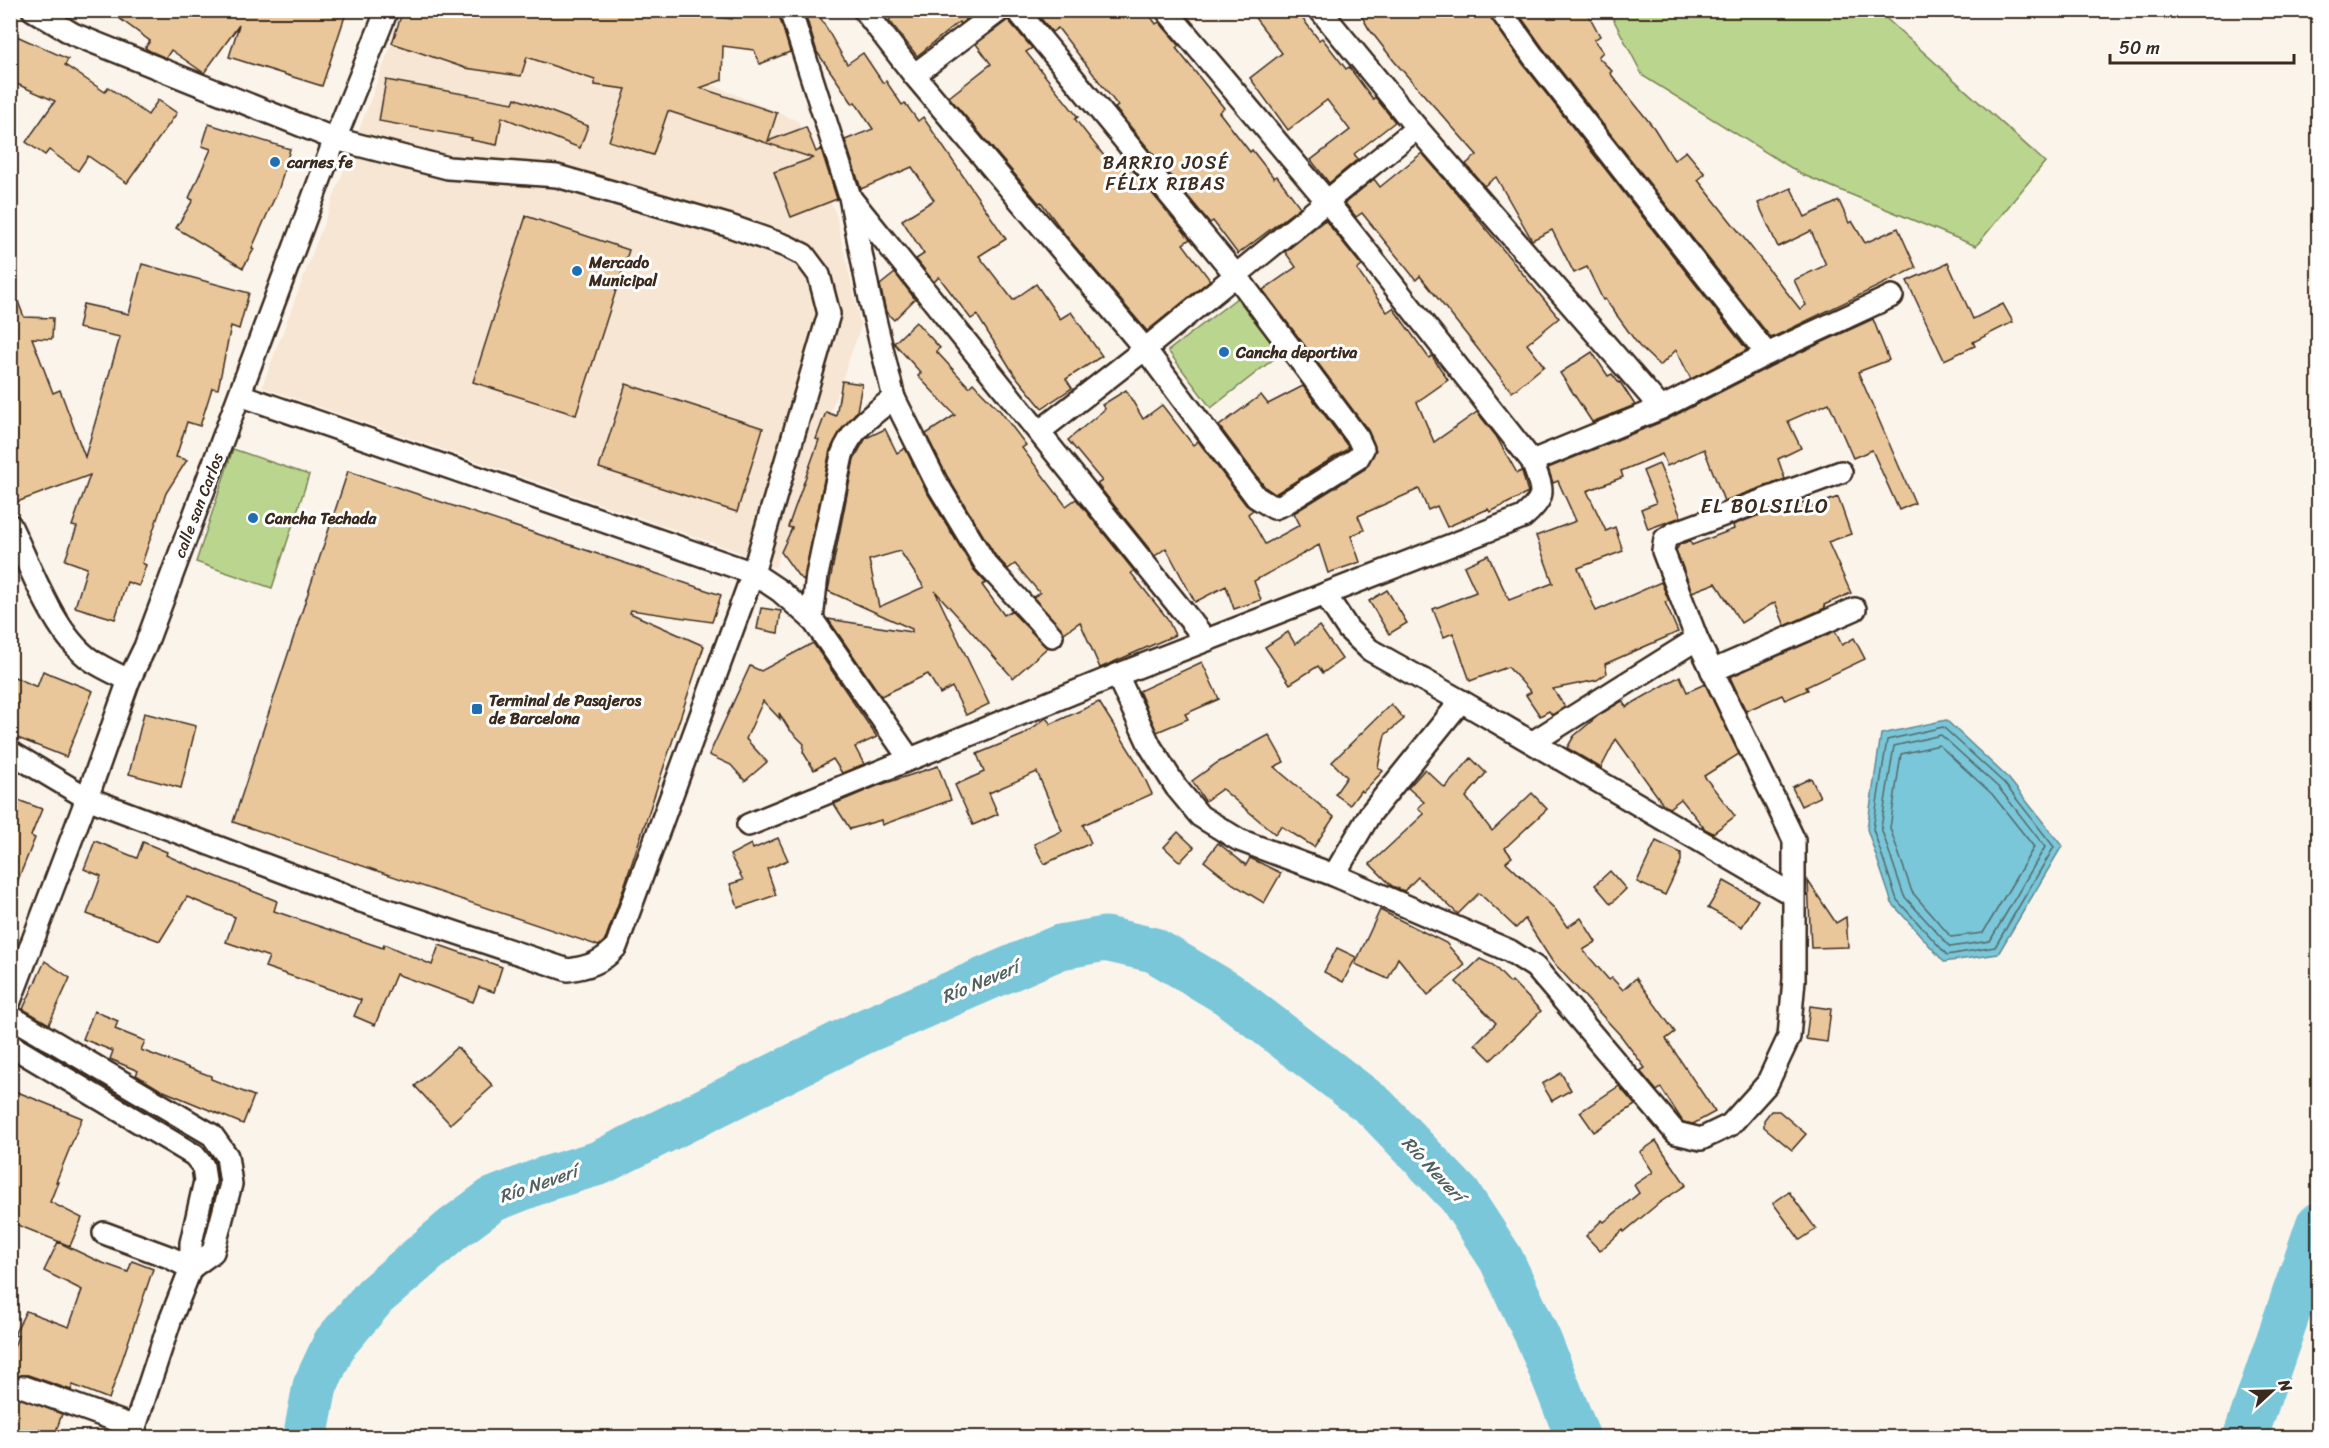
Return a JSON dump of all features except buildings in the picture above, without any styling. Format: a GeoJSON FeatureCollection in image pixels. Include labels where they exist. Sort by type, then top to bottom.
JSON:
{"type":"FeatureCollection","features":[{"type":"Feature","properties":{"kind":"street"},"geometry":{"type":"LineString","coordinates":[[10,752],[87,798],[382,908],[568,970],[590,966],[607,957],[616,947],[753,573],[829,314],[819,276],[804,255],[786,246],[727,225],[557,176],[448,168],[335,139],[73,34],[33,10]]}},
{"type":"Feature","properties":{"kind":"street","name":"calle san Carlos"},"geometry":{"type":"LineString","coordinates":[[10,1001],[129,680],[145,647],[335,139],[387,10]]}},
{"type":"Feature","properties":{"kind":"street"},"geometry":{"type":"LineString","coordinates":[[790,10],[850,197],[870,299],[894,398],[936,482],[985,563],[1052,636]]}},
{"type":"Feature","properties":{"kind":"street"},"geometry":{"type":"LineString","coordinates":[[864,10],[914,75],[1145,349],[1256,497],[1274,508],[1358,458],[1363,449],[1358,438],[1235,274],[1017,10]]}},
{"type":"Feature","properties":{"kind":"street"},"geometry":{"type":"LineString","coordinates":[[914,75],[1000,10]]}},
{"type":"Feature","properties":{"kind":"street"},"geometry":{"type":"LineString","coordinates":[[748,825],[1117,675],[1523,517],[1537,504],[1542,492],[1532,461],[1326,200],[1166,10]]}},
{"type":"Feature","properties":{"kind":"street"},"geometry":{"type":"LineString","coordinates":[[1320,10],[1417,128],[1661,408]]}},
{"type":"Feature","properties":{"kind":"street"},"geometry":{"type":"LineString","coordinates":[[1500,10],[1533,56],[1767,354]]}},
{"type":"Feature","properties":{"kind":"street"},"geometry":{"type":"LineString","coordinates":[[1040,431],[1145,349],[1417,128]]}},
{"type":"Feature","properties":{"kind":"street"},"geometry":{"type":"LineString","coordinates":[[850,197],[1206,640]]}},
{"type":"Feature","properties":{"kind":"street"},"geometry":{"type":"LineString","coordinates":[[1532,461],[1661,408],[1767,354],[1892,296]]}},
{"type":"Feature","properties":{"kind":"street"},"geometry":{"type":"LineString","coordinates":[[240,395],[753,573],[780,591],[812,619],[909,758]]}},
{"type":"Feature","properties":{"kind":"street"},"geometry":{"type":"LineString","coordinates":[[812,619],[817,575],[846,442],[862,423],[894,398]]}},
{"type":"Feature","properties":{"kind":"street"},"geometry":{"type":"LineString","coordinates":[[1117,675],[1150,746],[1176,787],[1200,816],[1239,840],[1334,875],[1510,951],[1535,967],[1676,1133],[1701,1139],[1730,1125],[1767,1084],[1789,1037],[1794,979],[1794,840],[1697,639],[1663,551],[1665,539],[1674,533],[1841,472]]}},
{"type":"Feature","properties":{"kind":"street"},"geometry":{"type":"LineString","coordinates":[[10,525],[58,622],[72,643],[91,660],[129,680]]}},
{"type":"Feature","properties":{"kind":"street"},"geometry":{"type":"LineString","coordinates":[[1325,594],[1348,629],[1370,650],[1533,742],[1793,895]]}},
{"type":"Feature","properties":{"kind":"street"},"geometry":{"type":"LineString","coordinates":[[1712,671],[1855,609]]}},
{"type":"Feature","properties":{"kind":"street"},"geometry":{"type":"LineString","coordinates":[[1533,742],[1697,639]]}},
{"type":"Feature","properties":{"kind":"street"},"geometry":{"type":"LineString","coordinates":[[1334,875],[1370,814],[1461,701]]}},
{"type":"Feature","properties":{"kind":"street"},"geometry":{"type":"LineString","coordinates":[[10,1016],[212,1135],[227,1156],[231,1184],[213,1252],[191,1268]]}},
{"type":"Feature","properties":{"kind":"street"},"geometry":{"type":"LineString","coordinates":[[10,1045],[194,1155],[202,1166],[205,1181],[192,1244],[191,1268],[170,1321],[135,1432],[24,1387]]}},
{"type":"Feature","properties":{"kind":"street"},"geometry":{"type":"LineString","coordinates":[[104,1233],[169,1257],[191,1268]]}},
{"type":"Feature","properties":{"kind":"shaded area","name":"Mercado Municipal"},"geometry":{"type":"Polygon","coordinates":[[[404,11],[710,84],[798,121],[836,215],[861,326],[775,568],[734,550],[262,387],[404,11]]]}},
{"type":"Feature","properties":{"kind":"green space"},"geometry":{"type":"Polygon","coordinates":[[[1609,11],[1878,11],[2045,162],[1976,246],[1801,174],[1643,76],[1609,11]]]}},
{"type":"Feature","properties":{"kind":"green space","name":"Cancha deportiva"},"geometry":{"type":"Polygon","coordinates":[[[1237,298],[1280,354],[1211,408],[1168,351],[1237,298]]]}},
{"type":"Feature","properties":{"kind":"green space","name":"Cancha Techada"},"geometry":{"type":"Polygon","coordinates":[[[233,449],[309,475],[272,588],[196,562],[233,449]]]}},
{"type":"Feature","properties":{"kind":"water"},"geometry":{"type":"Polygon","coordinates":[[[1946,720],[2009,779],[2062,846],[1998,954],[1944,962],[1892,903],[1867,829],[1881,734],[1946,720]]]}},
{"type":"Feature","properties":{"kind":"waterway","name":"Río Neverí"},"geometry":{"type":"LineString","coordinates":[[308,1438],[307,1428],[315,1386],[335,1343],[375,1296],[453,1229],[492,1200],[548,1178],[599,1163],[863,1032],[1060,947],[1105,939],[1154,950],[1228,994],[1375,1107],[1460,1196],[1501,1259],[1539,1340],[1578,1438]]}},
{"type":"Feature","properties":{"kind":"waterway","name":"Río Neverí"},"geometry":{"type":"LineString","coordinates":[[2245,1438],[2318,1225]]}},
{"type":"Feature","properties":{"kind":"place","name":"carnes fe"},"geometry":{"type":"Point","coordinates":[275,162]}},
{"type":"Feature","properties":{"kind":"place","name":"Mercado Municipal"},"geometry":{"type":"Point","coordinates":[577,271]}},
{"type":"Feature","properties":{"kind":"place","name":"Cancha deportiva"},"geometry":{"type":"Point","coordinates":[1224,352]}},
{"type":"Feature","properties":{"kind":"place","name":"Cancha Techada"},"geometry":{"type":"Point","coordinates":[253,518]}},
{"type":"Feature","properties":{"kind":"place","name":"Terminal de Pasajeros de Barcelona"},"geometry":{"type":"Point","coordinates":[477,709]}},
{"type":"Feature","properties":{"kind":"district","name":"BARRIO JOSÉ FÉLIX RIBAS"},"geometry":{"type":"Point","coordinates":[1166,174]}},
{"type":"Feature","properties":{"kind":"district","name":"EL BOLSILLO"},"geometry":{"type":"Point","coordinates":[1765,506]}}]}
